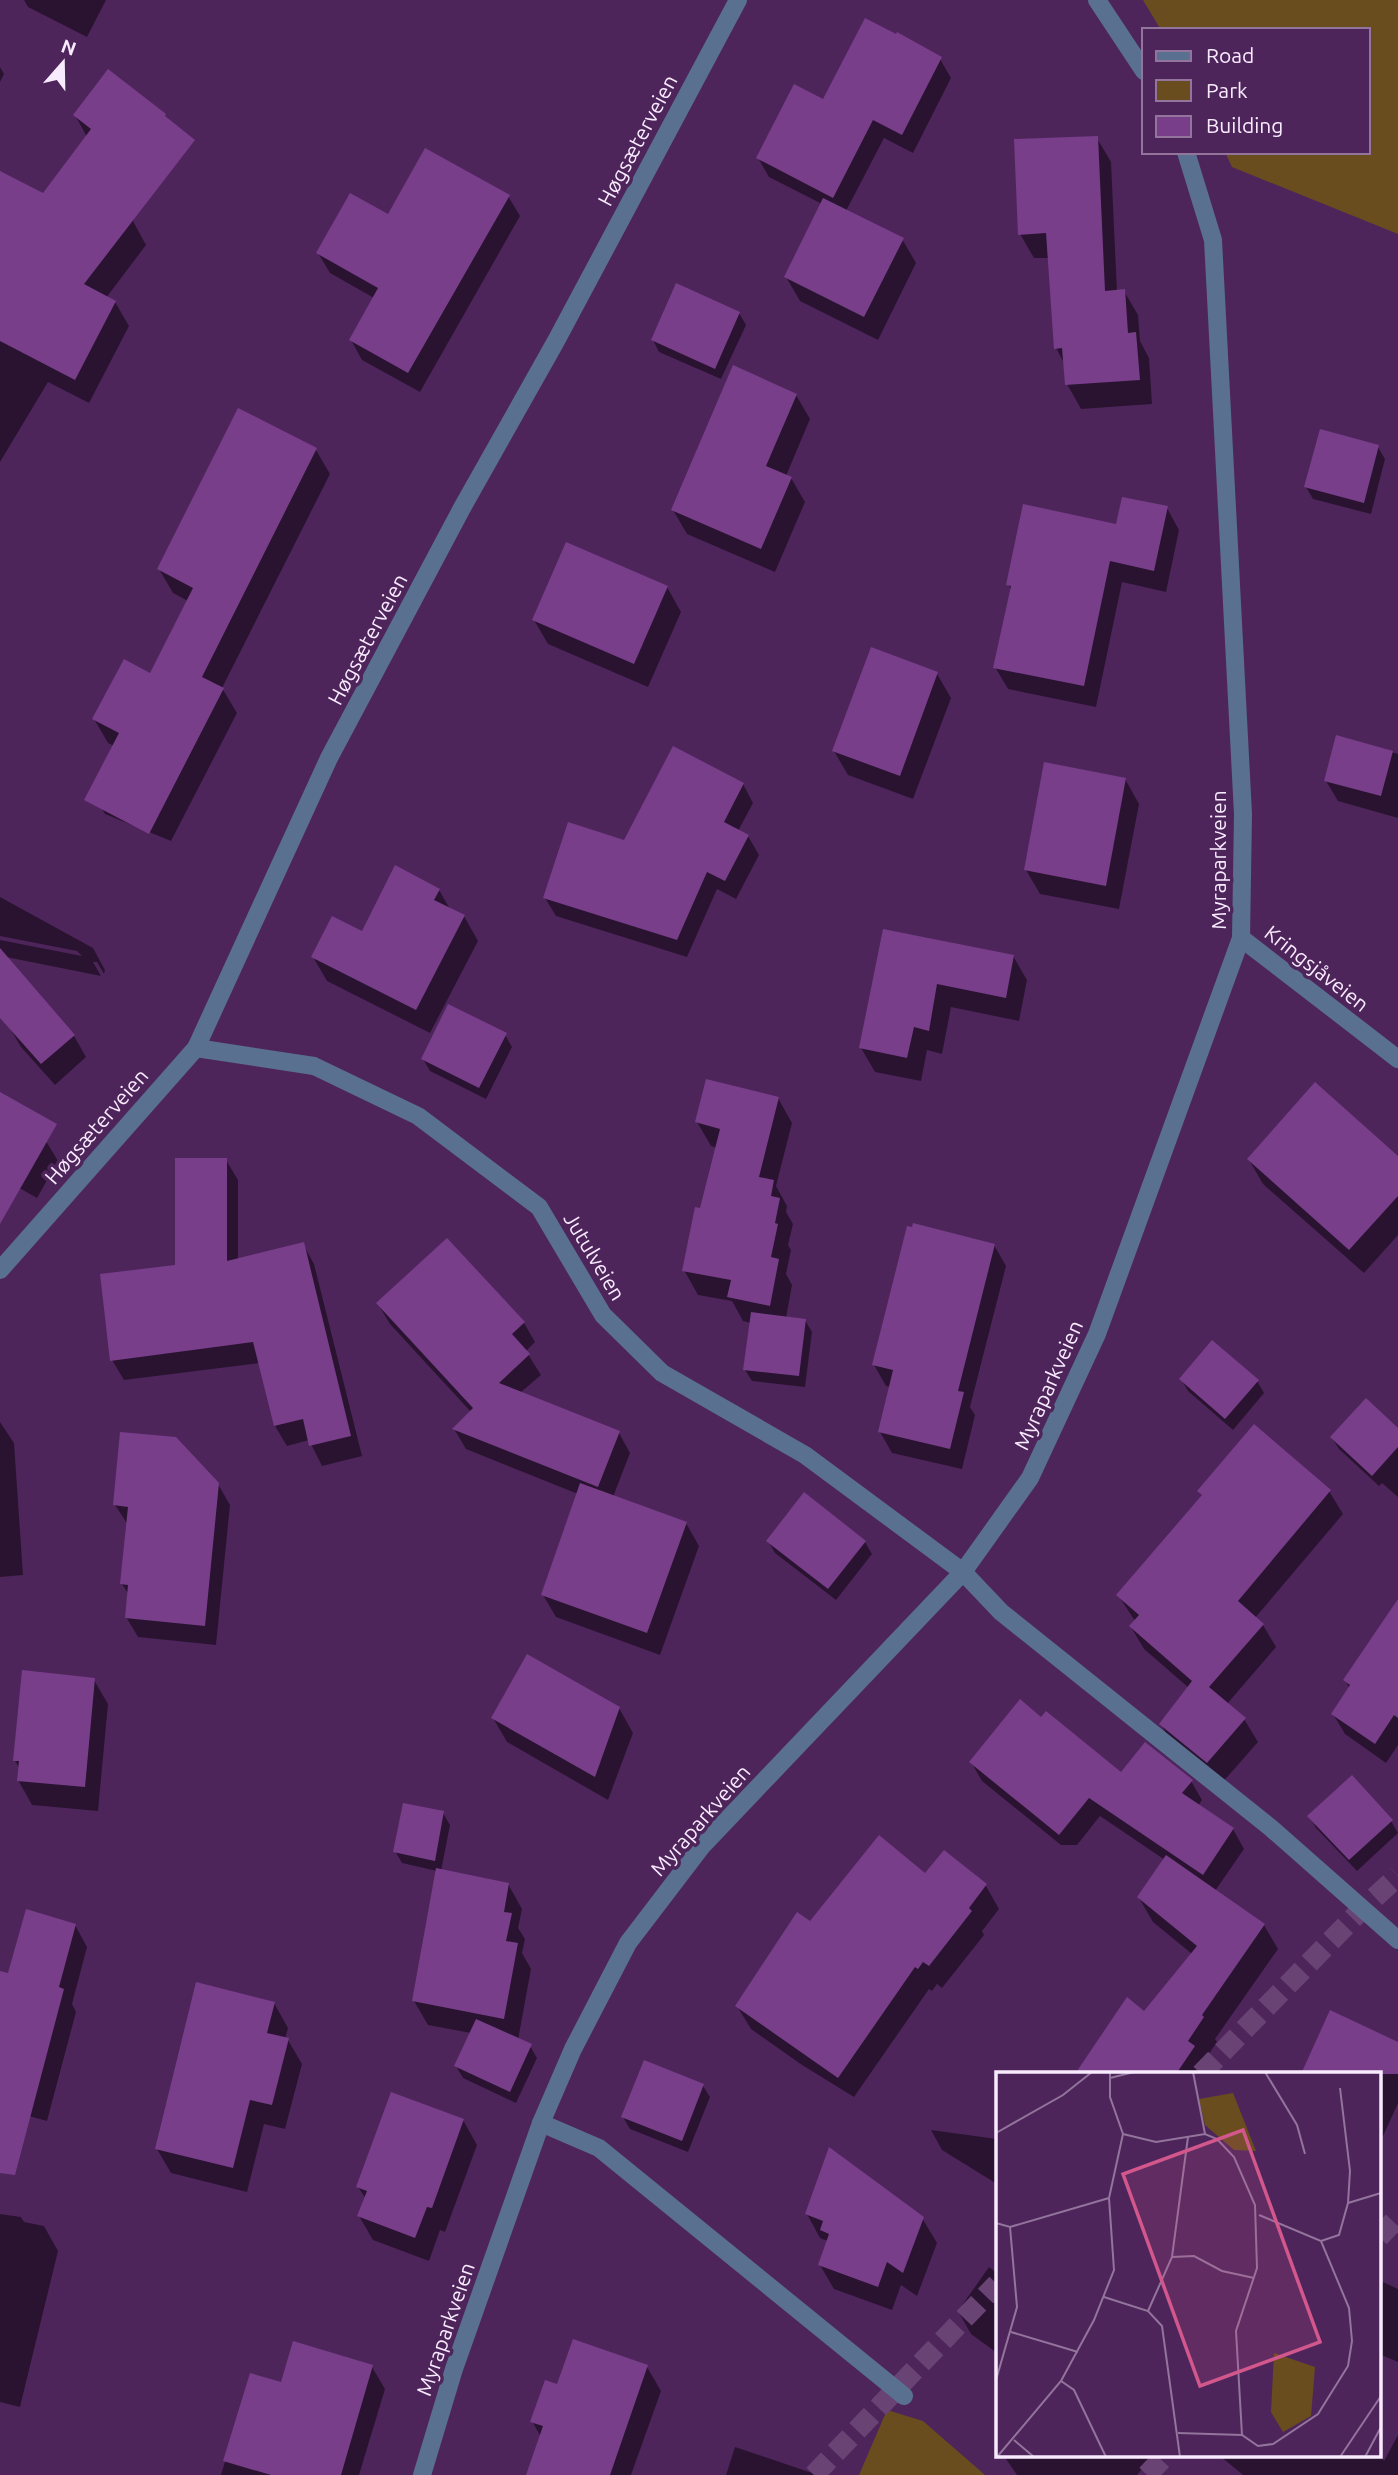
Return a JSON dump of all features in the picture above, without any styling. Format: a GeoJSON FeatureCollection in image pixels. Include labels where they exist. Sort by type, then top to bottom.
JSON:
{"type":"FeatureCollection","features":[{"type":"Feature","properties":{"kind":"street","name":"Høgsæterveien"},"geometry":{"type":"LineString","coordinates":[[0,1270],[196,1048],[329,758],[455,520],[556,341],[738,0]]}},
{"type":"Feature","properties":{"kind":"street"},"geometry":{"type":"LineString","coordinates":[[1097,0],[1142,68]]}},
{"type":"Feature","properties":{"kind":"street","name":"Myraparkveien"},"geometry":{"type":"LineString","coordinates":[[422,2475],[454,2369],[541,2123],[573,2049],[628,1943],[702,1846],[963,1572],[1030,1478],[1097,1334],[1241,938],[1243,814],[1213,240],[1187,154]]}},
{"type":"Feature","properties":{"kind":"street","name":"Kringsjåveien"},"geometry":{"type":"LineString","coordinates":[[1241,938],[1398,1059]]}},
{"type":"Feature","properties":{"kind":"street","name":"Jutulveien"},"geometry":{"type":"LineString","coordinates":[[196,1048],[314,1066],[418,1116],[539,1208],[603,1315],[662,1373],[805,1455],[963,1572],[1001,1612],[1271,1828],[1398,1940]]}},
{"type":"Feature","properties":{"kind":"street"},"geometry":{"type":"LineString","coordinates":[[541,2123],[599,2148],[904,2396]]}},
{"type":"Feature","properties":{"kind":"green space"},"geometry":{"type":"Polygon","coordinates":[[[1143,0],[1398,0],[1398,234],[1232,167],[1226,154],[1370,154],[1370,28],[1160,28],[1143,0]]]}},
{"type":"Feature","properties":{"kind":"green space"},"geometry":{"type":"Polygon","coordinates":[[[887,2410],[923,2421],[985,2475],[859,2475],[887,2410]]]}},
{"type":"Feature","properties":{"kind":"building"},"geometry":{"type":"Polygon","coordinates":[[[865,18],[942,57],[902,135],[873,120],[833,198],[756,158],[794,84],[823,99],[865,18]]]}},
{"type":"Feature","properties":{"kind":"building"},"geometry":{"type":"Polygon","coordinates":[[[108,69],[195,140],[84,284],[116,301],[75,380],[0,341],[0,171],[43,193],[91,129],[73,115],[108,69]]]}},
{"type":"Feature","properties":{"kind":"building"},"geometry":{"type":"Polygon","coordinates":[[[1098,136],[1105,291],[1125,289],[1128,333],[1136,332],[1140,380],[1065,385],[1062,348],[1054,349],[1046,233],[1018,235],[1014,139],[1098,136]]]}},
{"type":"Feature","properties":{"kind":"building"},"geometry":{"type":"Polygon","coordinates":[[[425,148],[510,195],[408,373],[349,340],[378,288],[316,253],[350,193],[388,214],[425,148]]]}},
{"type":"Feature","properties":{"kind":"building"},"geometry":{"type":"Polygon","coordinates":[[[823,198],[904,238],[864,317],[784,277],[823,198]]]}},
{"type":"Feature","properties":{"kind":"building"},"geometry":{"type":"Polygon","coordinates":[[[676,283],[740,312],[715,369],[651,340],[676,283]]]}},
{"type":"Feature","properties":{"kind":"building"},"geometry":{"type":"Polygon","coordinates":[[[733,365],[797,394],[766,466],[792,477],[761,549],[671,510],[733,365]]]}},
{"type":"Feature","properties":{"kind":"building"},"geometry":{"type":"Polygon","coordinates":[[[238,408],[317,448],[202,677],[224,688],[149,834],[84,800],[119,733],[92,719],[124,659],[150,673],[193,588],[157,569],[238,408]]]}},
{"type":"Feature","properties":{"kind":"building"},"geometry":{"type":"Polygon","coordinates":[[[1320,429],[1379,445],[1364,503],[1304,487],[1320,429]]]}},
{"type":"Feature","properties":{"kind":"building"},"geometry":{"type":"Polygon","coordinates":[[[1122,497],[1168,506],[1154,571],[1110,561],[1084,686],[993,668],[1011,586],[1006,585],[1023,504],[1116,524],[1122,497]]]}},
{"type":"Feature","properties":{"kind":"building"},"geometry":{"type":"Polygon","coordinates":[[[566,542],[668,586],[634,664],[532,620],[566,542]]]}},
{"type":"Feature","properties":{"kind":"building"},"geometry":{"type":"Polygon","coordinates":[[[871,647],[938,672],[900,776],[832,751],[871,647]]]}},
{"type":"Feature","properties":{"kind":"building"},"geometry":{"type":"Polygon","coordinates":[[[1336,735],[1393,751],[1381,796],[1324,781],[1336,735]]]}},
{"type":"Feature","properties":{"kind":"building"},"geometry":{"type":"Polygon","coordinates":[[[673,746],[744,783],[724,822],[749,835],[725,881],[707,872],[677,940],[543,898],[568,822],[624,840],[673,746]]]}},
{"type":"Feature","properties":{"kind":"building"},"geometry":{"type":"Polygon","coordinates":[[[1044,762],[1126,778],[1106,886],[1024,870],[1044,762]]]}},
{"type":"Feature","properties":{"kind":"building"},"geometry":{"type":"Polygon","coordinates":[[[395,865],[440,889],[434,900],[465,915],[416,1010],[311,957],[332,916],[362,931],[395,865]]]}},
{"type":"Feature","properties":{"kind":"building"},"geometry":{"type":"Polygon","coordinates":[[[883,929],[1014,955],[1006,998],[937,984],[929,1031],[914,1027],[907,1058],[859,1048],[883,929]]]}},
{"type":"Feature","properties":{"kind":"building"},"geometry":{"type":"Polygon","coordinates":[[[0,948],[75,1035],[41,1064],[0,1018],[0,948]]]}},
{"type":"Feature","properties":{"kind":"building"},"geometry":{"type":"Polygon","coordinates":[[[448,1004],[507,1033],[479,1088],[421,1059],[448,1004]]]}},
{"type":"Feature","properties":{"kind":"building"},"geometry":{"type":"Polygon","coordinates":[[[706,1079],[779,1097],[759,1177],[774,1180],[771,1196],[780,1198],[771,1257],[779,1259],[770,1306],[727,1297],[731,1280],[682,1271],[695,1207],[700,1208],[720,1129],[695,1122],[706,1079]]]}},
{"type":"Feature","properties":{"kind":"building"},"geometry":{"type":"Polygon","coordinates":[[[1315,1082],[1398,1156],[1398,1196],[1349,1250],[1247,1159],[1315,1082]]]}},
{"type":"Feature","properties":{"kind":"building"},"geometry":{"type":"Polygon","coordinates":[[[0,1092],[57,1124],[0,1224],[0,1092]]]}},
{"type":"Feature","properties":{"kind":"building"},"geometry":{"type":"Polygon","coordinates":[[[175,1158],[227,1158],[227,1261],[304,1242],[351,1436],[309,1446],[303,1419],[274,1426],[253,1342],[110,1361],[100,1274],[175,1265],[175,1158]]]}},
{"type":"Feature","properties":{"kind":"building"},"geometry":{"type":"Polygon","coordinates":[[[913,1223],[995,1244],[958,1391],[964,1392],[950,1449],[878,1432],[893,1370],[872,1365],[907,1226],[912,1227],[913,1223]]]}},
{"type":"Feature","properties":{"kind":"building"},"geometry":{"type":"Polygon","coordinates":[[[447,1238],[525,1322],[512,1334],[530,1354],[499,1383],[620,1431],[598,1487],[452,1429],[473,1408],[376,1303],[447,1238]]]}},
{"type":"Feature","properties":{"kind":"building"},"geometry":{"type":"Polygon","coordinates":[[[751,1312],[806,1319],[799,1376],[743,1370],[751,1312]]]}},
{"type":"Feature","properties":{"kind":"building"},"geometry":{"type":"Polygon","coordinates":[[[1212,1340],[1259,1380],[1225,1419],[1179,1379],[1212,1340]]]}},
{"type":"Feature","properties":{"kind":"building"},"geometry":{"type":"Polygon","coordinates":[[[1366,1398],[1398,1428],[1398,1447],[1372,1476],[1330,1437],[1366,1398]]]}},
{"type":"Feature","properties":{"kind":"building"},"geometry":{"type":"Polygon","coordinates":[[[1254,1424],[1331,1490],[1238,1601],[1264,1624],[1209,1687],[1246,1718],[1207,1763],[1159,1724],[1192,1681],[1129,1626],[1139,1615],[1116,1595],[1202,1495],[1197,1491],[1254,1424]]]}},
{"type":"Feature","properties":{"kind":"building"},"geometry":{"type":"Polygon","coordinates":[[[120,1432],[176,1437],[219,1483],[205,1626],[125,1618],[128,1585],[120,1584],[128,1507],[113,1505],[120,1432]]]}},
{"type":"Feature","properties":{"kind":"building"},"geometry":{"type":"Polygon","coordinates":[[[580,1483],[687,1522],[647,1633],[541,1595],[580,1483]]]}},
{"type":"Feature","properties":{"kind":"building"},"geometry":{"type":"Polygon","coordinates":[[[804,1492],[866,1541],[828,1589],[766,1541],[804,1492]]]}},
{"type":"Feature","properties":{"kind":"building"},"geometry":{"type":"Polygon","coordinates":[[[1398,1599],[1398,1718],[1394,1715],[1375,1744],[1331,1714],[1350,1685],[1343,1680],[1398,1599]]]}},
{"type":"Feature","properties":{"kind":"building"},"geometry":{"type":"Polygon","coordinates":[[[527,1654],[620,1707],[595,1777],[491,1718],[527,1654]]]}},
{"type":"Feature","properties":{"kind":"building"},"geometry":{"type":"Polygon","coordinates":[[[22,1670],[95,1678],[85,1787],[17,1781],[19,1761],[13,1761],[22,1670]]]}},
{"type":"Feature","properties":{"kind":"building"},"geometry":{"type":"Polygon","coordinates":[[[1020,1699],[1041,1717],[1046,1711],[1121,1772],[1145,1742],[1193,1780],[1182,1793],[1234,1828],[1203,1875],[1089,1798],[1059,1835],[969,1762],[1020,1699]]]}},
{"type":"Feature","properties":{"kind":"building"},"geometry":{"type":"Polygon","coordinates":[[[1352,1775],[1393,1820],[1349,1860],[1307,1816],[1352,1775]]]}},
{"type":"Feature","properties":{"kind":"building"},"geometry":{"type":"Polygon","coordinates":[[[403,1803],[444,1811],[435,1861],[393,1852],[403,1803]]]}},
{"type":"Feature","properties":{"kind":"building"},"geometry":{"type":"Polygon","coordinates":[[[879,1835],[925,1873],[944,1850],[987,1884],[969,1908],[972,1911],[929,1966],[923,1962],[918,1969],[915,1967],[838,2078],[735,2006],[797,1912],[810,1921],[879,1835]]]}},
{"type":"Feature","properties":{"kind":"building"},"geometry":{"type":"Polygon","coordinates":[[[1166,1855],[1265,1924],[1202,2015],[1204,2017],[1188,2041],[1195,2046],[1177,2072],[1076,2072],[1127,1997],[1144,2011],[1197,1946],[1137,1897],[1166,1855]]]}},
{"type":"Feature","properties":{"kind":"building"},"geometry":{"type":"Polygon","coordinates":[[[436,1868],[509,1883],[504,1912],[512,1913],[506,1941],[518,1943],[504,2019],[412,2001],[436,1868]]]}},
{"type":"Feature","properties":{"kind":"building"},"geometry":{"type":"Polygon","coordinates":[[[26,1909],[76,1924],[59,1987],[64,1989],[15,2175],[0,2173],[0,1971],[8,1973],[26,1909]]]}},
{"type":"Feature","properties":{"kind":"building"},"geometry":{"type":"Polygon","coordinates":[[[196,1982],[275,2002],[267,2033],[289,2038],[272,2105],[250,2100],[233,2168],[155,2149],[196,1982]]]}},
{"type":"Feature","properties":{"kind":"building"},"geometry":{"type":"Polygon","coordinates":[[[1330,2010],[1398,2042],[1398,2074],[1302,2072],[1330,2010]]]}},
{"type":"Feature","properties":{"kind":"building"},"geometry":{"type":"Polygon","coordinates":[[[476,2019],[532,2044],[510,2092],[454,2066],[476,2019]]]}},
{"type":"Feature","properties":{"kind":"building"},"geometry":{"type":"Polygon","coordinates":[[[644,2060],[704,2084],[682,2141],[621,2117],[644,2060]]]}},
{"type":"Feature","properties":{"kind":"building"},"geometry":{"type":"Polygon","coordinates":[[[391,2092],[464,2119],[432,2208],[427,2207],[415,2238],[357,2216],[367,2191],[356,2187],[391,2092]]]}},
{"type":"Feature","properties":{"kind":"building"},"geometry":{"type":"Polygon","coordinates":[[[829,2147],[924,2217],[903,2273],[887,2262],[878,2287],[818,2265],[829,2234],[820,2230],[823,2221],[805,2214],[829,2147]]]}},
{"type":"Feature","properties":{"kind":"building"},"geometry":{"type":"Polygon","coordinates":[[[573,2339],[648,2365],[610,2475],[526,2475],[543,2426],[530,2422],[545,2380],[557,2384],[573,2339]]]}},
{"type":"Feature","properties":{"kind":"building"},"geometry":{"type":"Polygon","coordinates":[[[293,2341],[373,2365],[341,2475],[271,2475],[223,2461],[250,2373],[281,2382],[293,2341]]]}},
{"type":"Feature","properties":{"kind":"tunnel"},"geometry":{"type":"LineString","coordinates":[[1203,2072],[1360,1911],[1398,1876]]}},
{"type":"Feature","properties":{"kind":"tunnel"},"geometry":{"type":"LineString","coordinates":[[1380,2236],[1398,2217]]}},
{"type":"Feature","properties":{"kind":"tunnel"},"geometry":{"type":"LineString","coordinates":[[814,2475],[996,2285]]}},
{"type":"Feature","properties":{"kind":"tunnel"},"geometry":{"type":"LineString","coordinates":[[1147,2475],[1163,2458]]}}]}
